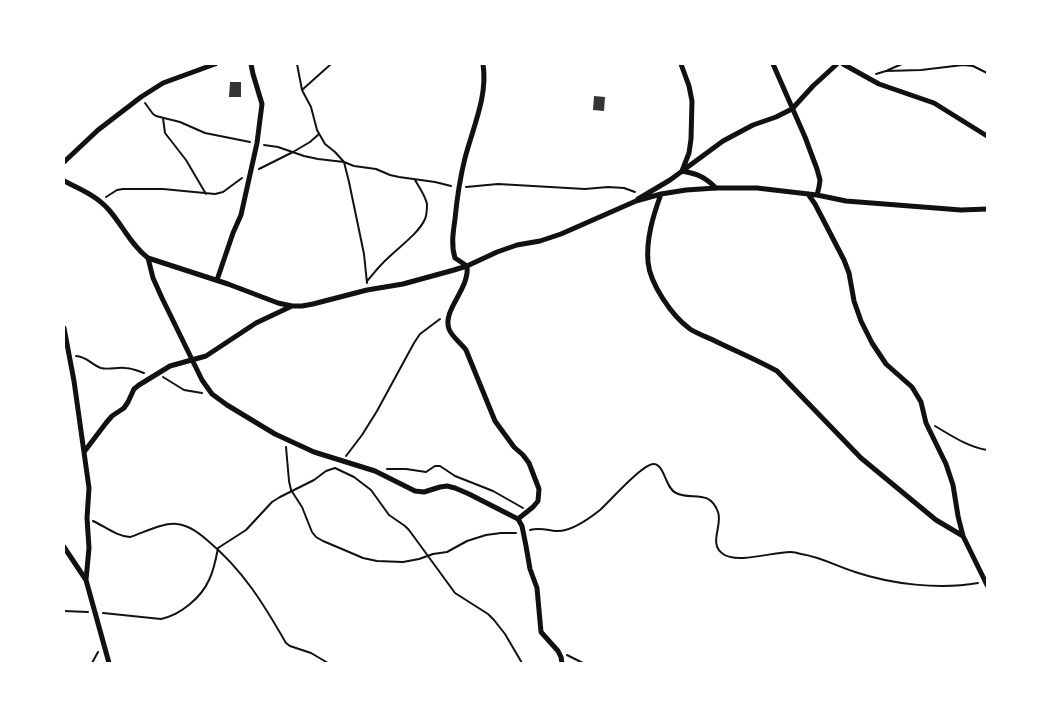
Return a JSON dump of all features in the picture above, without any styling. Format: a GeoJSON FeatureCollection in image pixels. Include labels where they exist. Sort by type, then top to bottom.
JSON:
{"type":"FeatureCollection","features":[{"type":"Feature","properties":{"kind":"street"},"geometry":{"type":"LineString","coordinates":[[64,162],[98,130],[141,96],[163,83],[215,64]]}},
{"type":"Feature","properties":{"kind":"street"},"geometry":{"type":"LineString","coordinates":[[217,280],[232,233],[241,215],[257,144],[262,104],[251,64]]}},
{"type":"Feature","properties":{"kind":"street"},"geometry":{"type":"LineString","coordinates":[[467,266],[455,258],[452,243],[458,188],[476,124],[483,90],[485,78],[483,64]]}},
{"type":"Feature","properties":{"kind":"street"},"geometry":{"type":"LineString","coordinates":[[681,64],[692,101],[689,153],[682,171]]}},
{"type":"Feature","properties":{"kind":"street"},"geometry":{"type":"LineString","coordinates":[[773,64],[817,169],[820,180],[817,195]]}},
{"type":"Feature","properties":{"kind":"street"},"geometry":{"type":"LineString","coordinates":[[636,201],[670,180],[723,141],[792,108],[836,64]]}},
{"type":"Feature","properties":{"kind":"street"},"geometry":{"type":"LineString","coordinates":[[843,64],[866,78],[934,103],[987,136]]}},
{"type":"Feature","properties":{"kind":"street"},"geometry":{"type":"LineString","coordinates":[[682,171],[708,179],[716,188]]}},
{"type":"Feature","properties":{"kind":"street"},"geometry":{"type":"LineString","coordinates":[[64,181],[100,201],[109,210],[132,243],[148,258],[217,280],[278,303],[292,306],[313,304],[368,290],[403,284],[467,266],[517,245],[561,234],[636,201],[686,190],[757,188],[817,195],[846,201],[961,210],[987,209]]}},
{"type":"Feature","properties":{"kind":"street"},"geometry":{"type":"LineString","coordinates":[[661,194],[650,230],[648,261],[660,296],[674,313],[691,329],[776,371],[861,458],[936,520],[963,536]]}},
{"type":"Feature","properties":{"kind":"street"},"geometry":{"type":"LineString","coordinates":[[808,194],[844,260],[849,273],[854,301],[872,343],[886,364],[912,387],[921,402],[926,422],[954,485],[963,536],[986,583]]}},
{"type":"Feature","properties":{"kind":"street"},"geometry":{"type":"LineString","coordinates":[[148,258],[156,285],[202,380],[212,394],[245,416],[314,452],[375,470],[415,492],[424,492],[446,486],[455,488],[518,519],[522,526],[530,569],[537,588],[541,632],[558,651],[562,663]]}},
{"type":"Feature","properties":{"kind":"street"},"geometry":{"type":"LineString","coordinates":[[467,266],[467,277],[450,312],[448,327],[466,350],[495,422],[529,463],[537,483],[539,489],[538,501],[518,519]]}},
{"type":"Feature","properties":{"kind":"street"},"geometry":{"type":"LineString","coordinates":[[84,452],[112,416],[124,408],[134,389],[170,366],[206,356],[256,323],[292,306]]}},
{"type":"Feature","properties":{"kind":"street"},"geometry":{"type":"LineString","coordinates":[[64,328],[74,381],[89,488],[87,518],[89,548],[86,580]]}},
{"type":"Feature","properties":{"kind":"street"},"geometry":{"type":"LineString","coordinates":[[64,547],[86,580],[109,663]]}},
{"type":"Feature","properties":{"kind":"path"},"geometry":{"type":"LineString","coordinates":[[297,64],[302,90],[311,107],[319,134],[344,162],[364,254],[368,290]]}},
{"type":"Feature","properties":{"kind":"path"},"geometry":{"type":"LineString","coordinates":[[302,90],[331,64]]}},
{"type":"Feature","properties":{"kind":"path"},"geometry":{"type":"LineString","coordinates":[[866,78],[902,64]]}},
{"type":"Feature","properties":{"kind":"path"},"geometry":{"type":"LineString","coordinates":[[970,64],[987,73]]}},
{"type":"Feature","properties":{"kind":"path"},"geometry":{"type":"LineString","coordinates":[[886,71],[921,70],[963,65],[974,66]]}},
{"type":"Feature","properties":{"kind":"path"},"geometry":{"type":"LineString","coordinates":[[141,96],[153,114],[180,122],[205,133],[278,147],[318,160],[344,162],[354,166],[376,169],[390,175],[435,182],[458,188],[498,184],[585,189],[608,187],[624,188],[643,195]]}},
{"type":"Feature","properties":{"kind":"path"},"geometry":{"type":"LineString","coordinates":[[163,118],[165,133],[186,160],[206,194]]}},
{"type":"Feature","properties":{"kind":"path"},"geometry":{"type":"LineString","coordinates":[[100,201],[117,190],[123,189],[206,194],[223,192],[241,178],[293,152],[319,134]]}},
{"type":"Feature","properties":{"kind":"path"},"geometry":{"type":"LineString","coordinates":[[367,281],[416,231],[425,219],[427,204],[414,179]]}},
{"type":"Feature","properties":{"kind":"path"},"geometry":{"type":"LineString","coordinates":[[342,461],[377,411],[420,334],[450,312]]}},
{"type":"Feature","properties":{"kind":"path"},"geometry":{"type":"LineString","coordinates":[[70,359],[82,356],[100,368],[126,368],[157,374],[184,390],[212,394]]}},
{"type":"Feature","properties":{"kind":"path"},"geometry":{"type":"LineString","coordinates":[[926,422],[961,442],[987,450]]}},
{"type":"Feature","properties":{"kind":"path"},"geometry":{"type":"LineString","coordinates":[[286,439],[291,490],[302,507],[312,532],[323,541],[363,558],[377,561],[404,562],[419,559],[448,552],[467,541],[486,535],[523,533],[534,528],[558,531],[571,528],[600,509],[647,466],[656,464],[675,493],[702,497],[714,505],[718,512],[716,541],[718,549],[724,555],[734,558],[790,552],[829,561],[865,575],[906,583],[931,586],[986,583]]}},
{"type":"Feature","properties":{"kind":"path"},"geometry":{"type":"LineString","coordinates":[[64,610],[113,613],[152,619],[161,619],[178,613],[203,591],[215,564],[218,548],[246,530],[280,496],[335,468],[354,477],[371,490],[389,515],[405,526],[449,586],[494,620],[505,634],[522,663]]}},
{"type":"Feature","properties":{"kind":"path"},"geometry":{"type":"LineString","coordinates":[[87,518],[116,534],[130,537],[169,524],[178,524],[199,533],[218,548],[242,574],[260,599],[286,642],[290,646],[312,653],[328,663]]}},
{"type":"Feature","properties":{"kind":"path"},"geometry":{"type":"LineString","coordinates":[[558,651],[583,663]]}},
{"type":"Feature","properties":{"kind":"building"},"geometry":{"type":"Polygon","coordinates":[[[230,82],[241,82],[241,97],[229,97],[230,82]]]}},
{"type":"Feature","properties":{"kind":"building"},"geometry":{"type":"Polygon","coordinates":[[[594,96],[605,97],[604,111],[593,110],[594,96]]]}}]}
